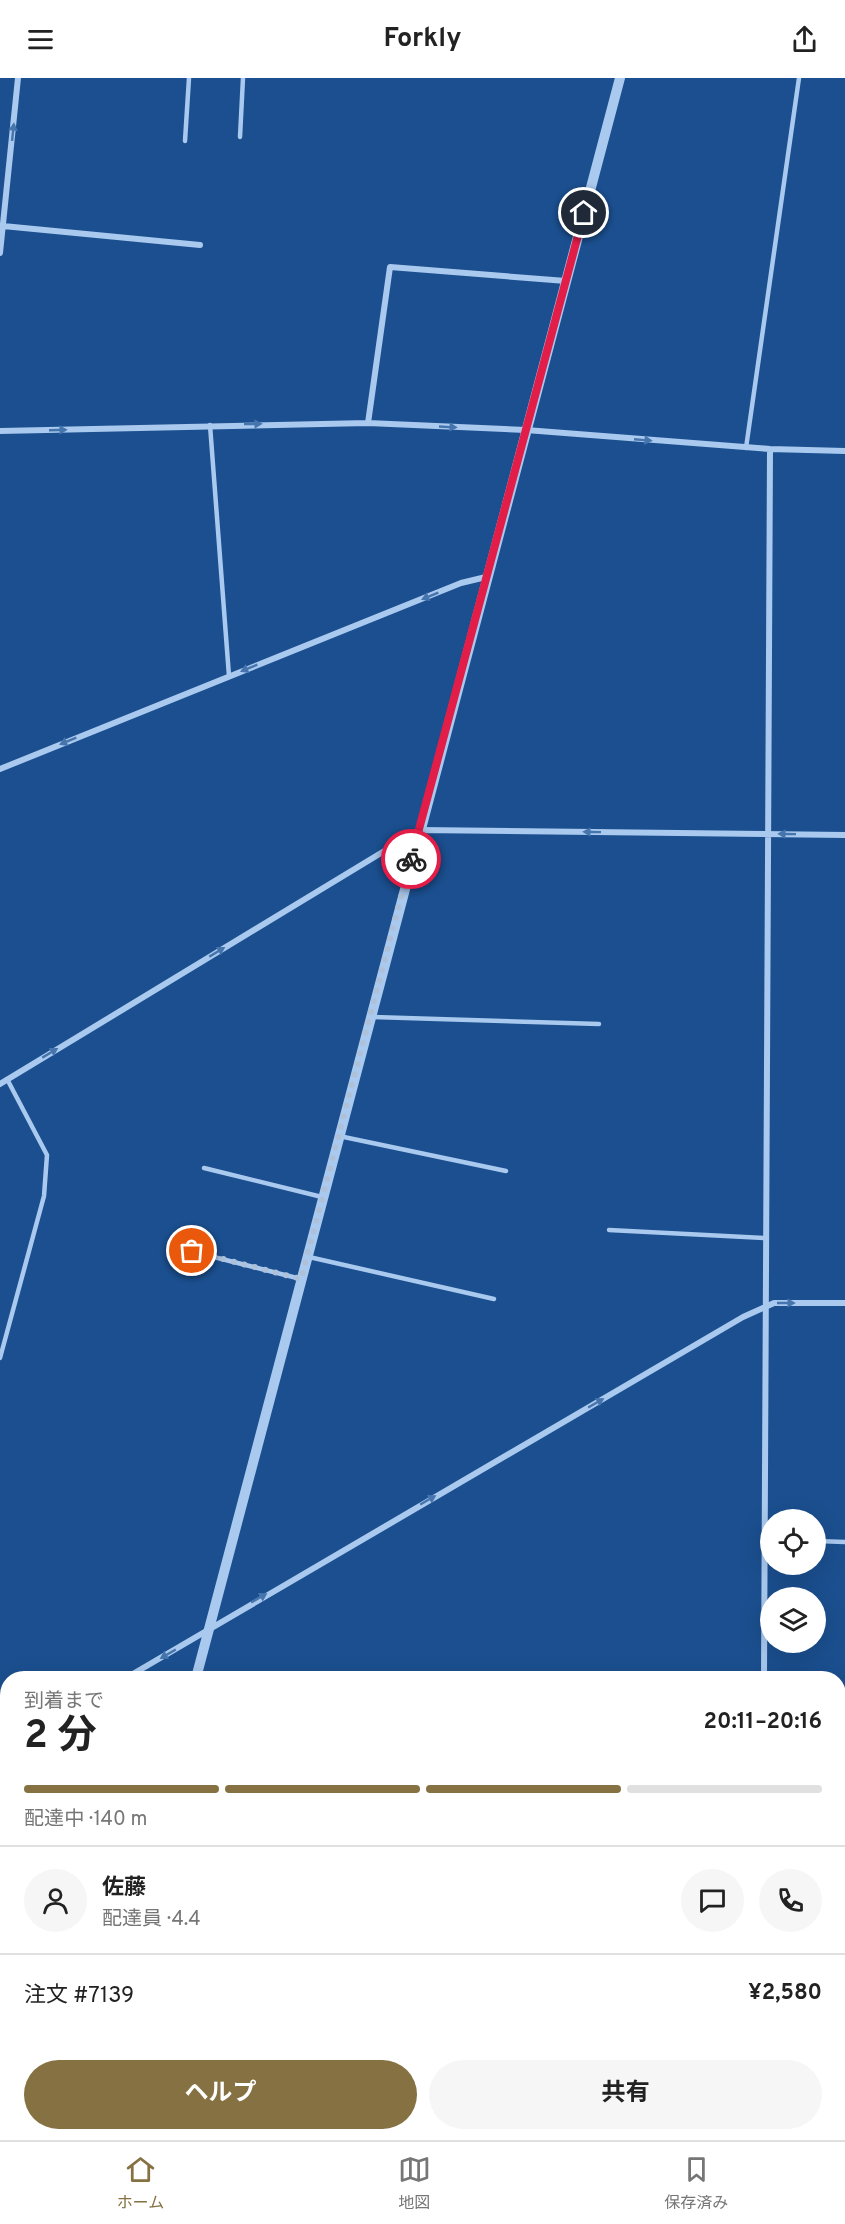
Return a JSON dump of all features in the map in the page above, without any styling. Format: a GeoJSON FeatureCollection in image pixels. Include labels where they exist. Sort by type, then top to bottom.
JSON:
{"type":"FeatureCollection","features":[{"type":"Feature","properties":{"kind":"street"},"geometry":{"type":"LineString","coordinates":[[0,253],[18,78]]}},
{"type":"Feature","properties":{"kind":"street"},"geometry":{"type":"LineString","coordinates":[[198,1671],[620,78]]}},
{"type":"Feature","properties":{"kind":"street"},"geometry":{"type":"LineString","coordinates":[[3,226],[200,245]]}},
{"type":"Feature","properties":{"kind":"street"},"geometry":{"type":"LineString","coordinates":[[368,423],[390,267],[566,281]]}},
{"type":"Feature","properties":{"kind":"street"},"geometry":{"type":"LineString","coordinates":[[0,431],[210,424],[368,423],[526,430],[746,448],[845,451]]}},
{"type":"Feature","properties":{"kind":"street"},"geometry":{"type":"LineString","coordinates":[[767,1509],[764,1308],[770,449]]}},
{"type":"Feature","properties":{"kind":"street"},"geometry":{"type":"LineString","coordinates":[[0,769],[461,584],[486,577]]}},
{"type":"Feature","properties":{"kind":"street"},"geometry":{"type":"LineString","coordinates":[[0,1084],[419,830],[845,835]]}},
{"type":"Feature","properties":{"kind":"street"},"geometry":{"type":"LineString","coordinates":[[138,1671],[713,1335],[764,1308],[774,1303],[845,1303]]}},
{"type":"Feature","properties":{"kind":"street"},"geometry":{"type":"LineString","coordinates":[[764,1671],[767,1575]]}},
{"type":"Feature","properties":{"kind":"lane"},"geometry":{"type":"LineString","coordinates":[[185,141],[189,78]]}},
{"type":"Feature","properties":{"kind":"lane"},"geometry":{"type":"LineString","coordinates":[[240,136],[243,78]]}},
{"type":"Feature","properties":{"kind":"lane"},"geometry":{"type":"LineString","coordinates":[[746,448],[799,78]]}},
{"type":"Feature","properties":{"kind":"lane"},"geometry":{"type":"LineString","coordinates":[[210,424],[229,676]]}},
{"type":"Feature","properties":{"kind":"lane"},"geometry":{"type":"LineString","coordinates":[[370,1017],[599,1024]]}},
{"type":"Feature","properties":{"kind":"lane"},"geometry":{"type":"LineString","coordinates":[[0,1358],[44,1196],[47,1155],[7,1079]]}},
{"type":"Feature","properties":{"kind":"lane"},"geometry":{"type":"LineString","coordinates":[[338,1136],[506,1171]]}},
{"type":"Feature","properties":{"kind":"lane"},"geometry":{"type":"LineString","coordinates":[[204,1168],[322,1197]]}},
{"type":"Feature","properties":{"kind":"lane"},"geometry":{"type":"LineString","coordinates":[[609,1230],[765,1238]]}},
{"type":"Feature","properties":{"kind":"lane"},"geometry":{"type":"LineString","coordinates":[[170,1246],[301,1279]]}},
{"type":"Feature","properties":{"kind":"lane"},"geometry":{"type":"LineString","coordinates":[[307,1256],[494,1299]]}},
{"type":"Feature","properties":{"kind":"lane"},"geometry":{"type":"LineString","coordinates":[[826,1541],[845,1542]]}},
{"type":"Feature","properties":{"kind":"way so far"},"geometry":{"type":"LineString","coordinates":[[192,1251],[301,1279],[411,859]]}},
{"type":"Feature","properties":{"kind":"route"},"geometry":{"type":"LineString","coordinates":[[411,859],[584,213]]}}]}
